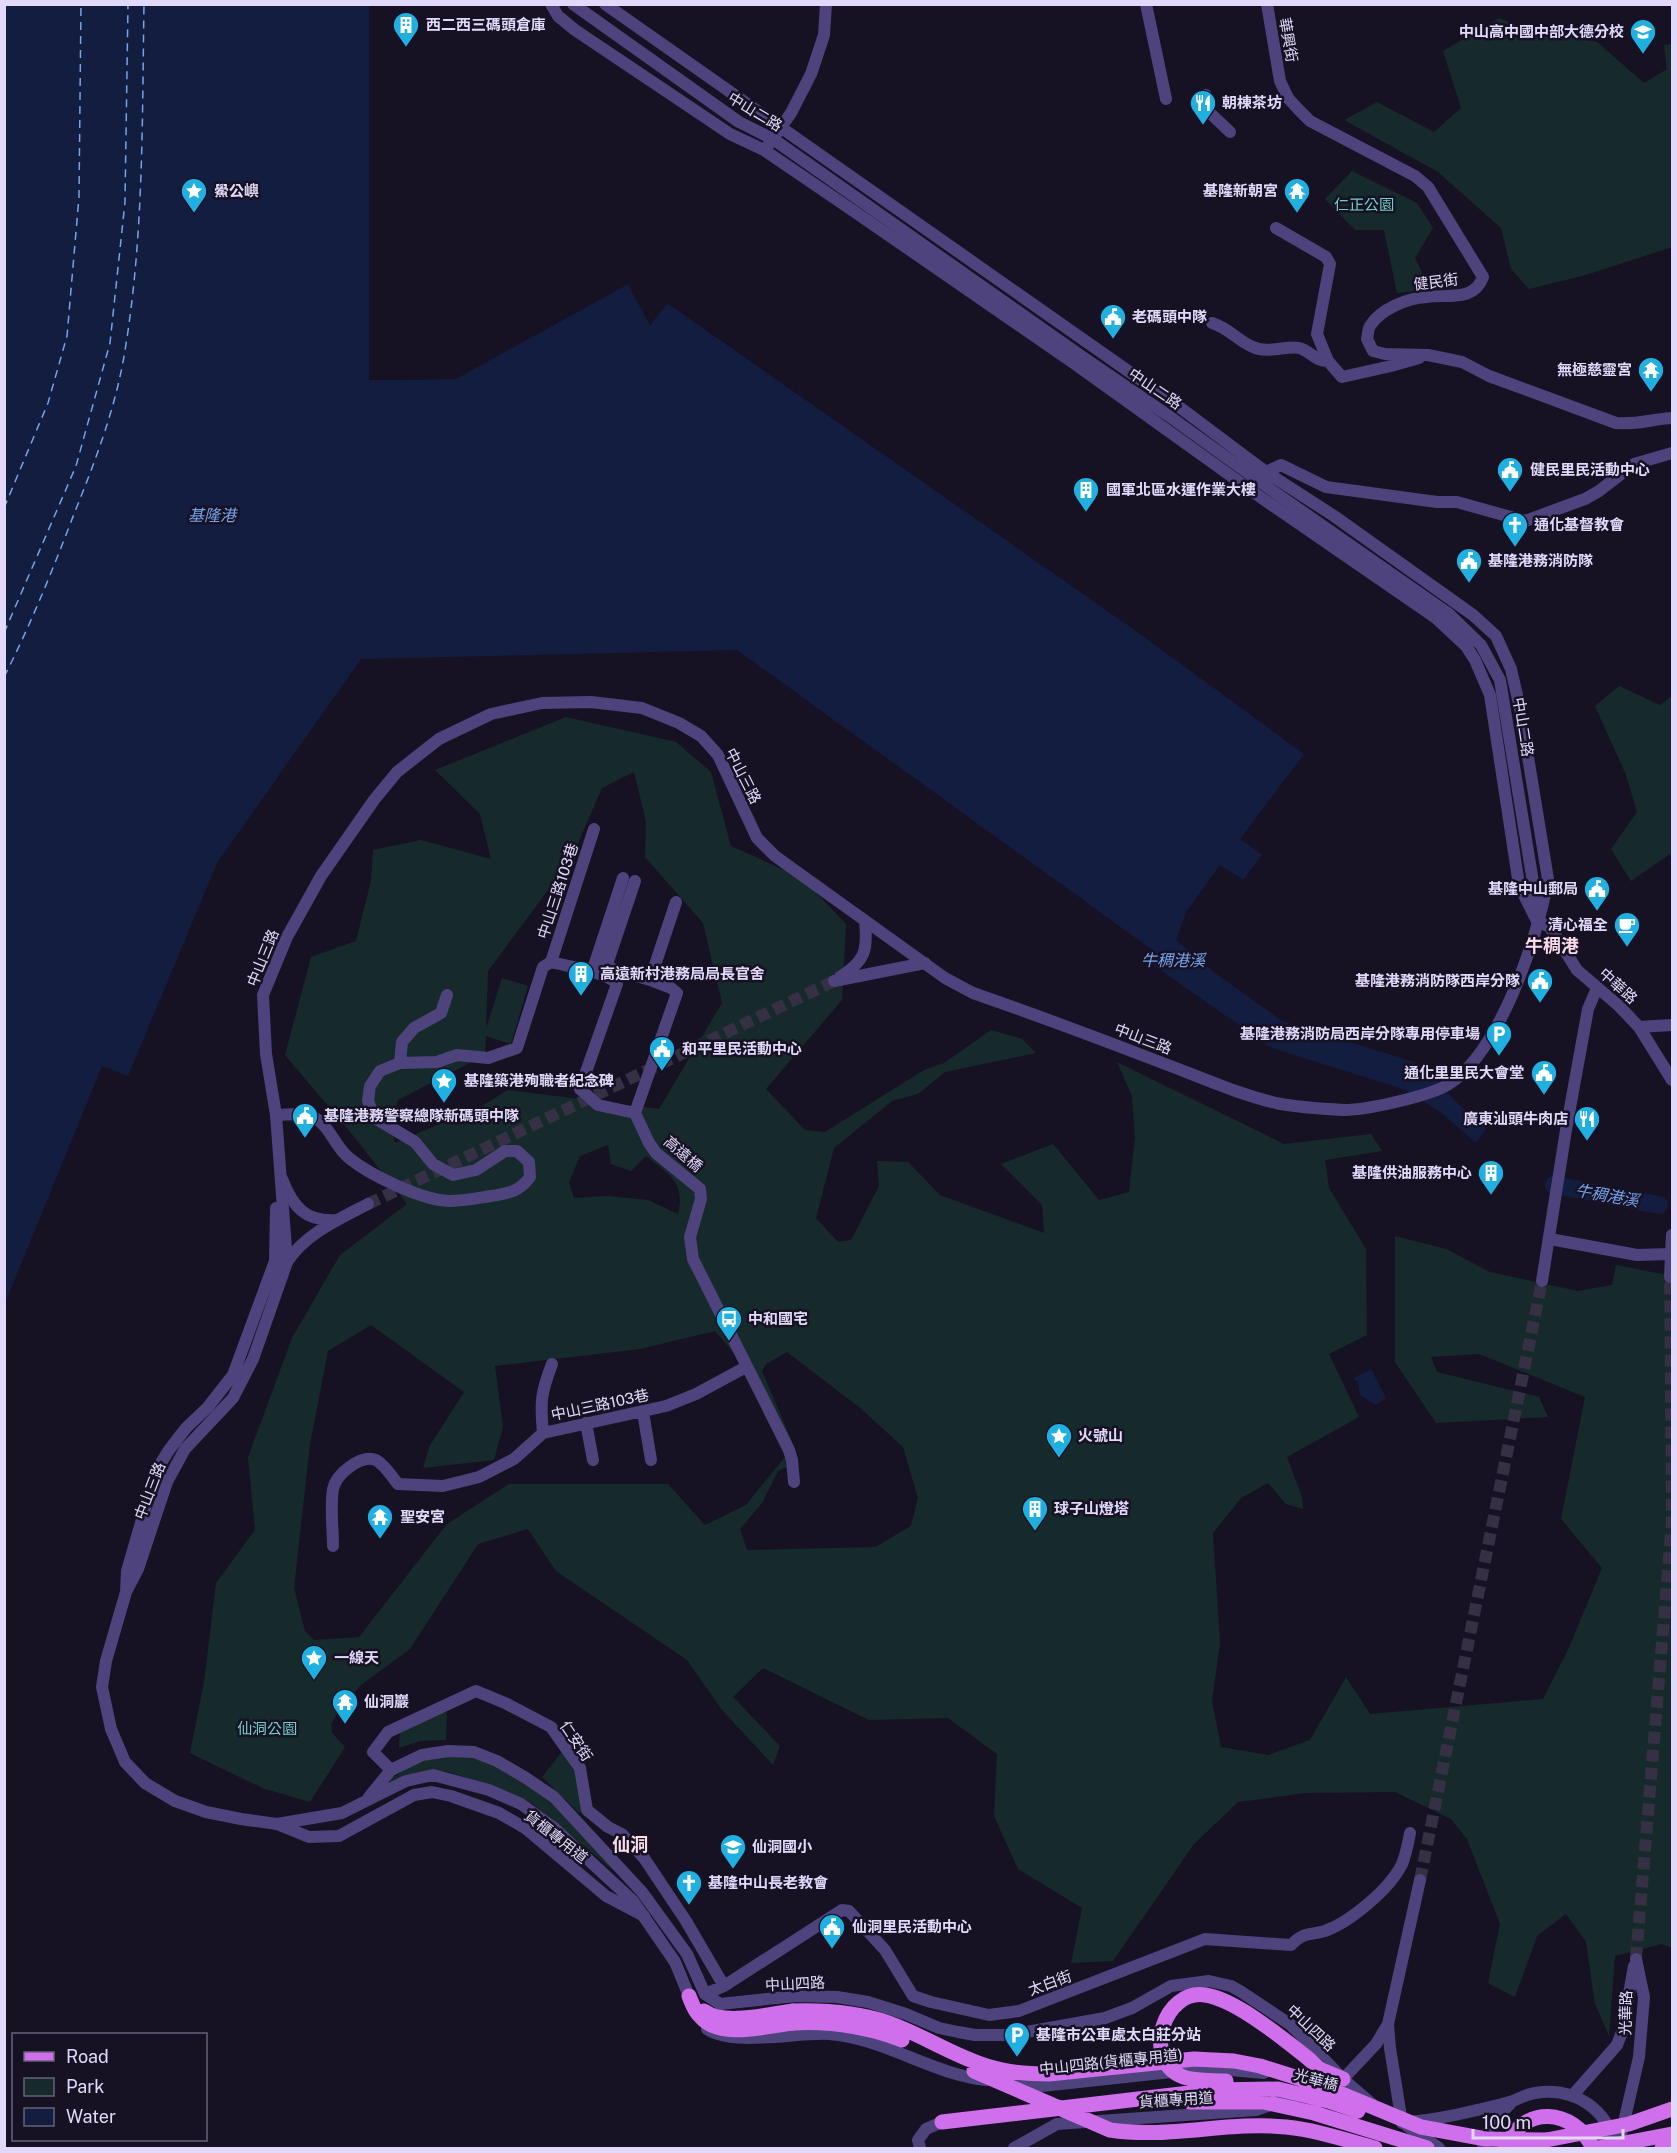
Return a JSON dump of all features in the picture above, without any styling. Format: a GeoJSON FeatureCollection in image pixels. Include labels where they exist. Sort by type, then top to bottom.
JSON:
{"type":"FeatureCollection","features":[{"type":"Feature","properties":{"kind":"main road"},"geometry":{"type":"LineString","coordinates":[[697,1995],[698,2014],[709,2025],[727,2030],[748,2022],[815,2011],[858,2015],[888,2023],[988,2067],[1028,2074],[1049,2074],[1194,2059],[1234,2061],[1270,2069],[1320,2085],[1421,2127],[1486,2139],[1546,2140]]}},
{"type":"Feature","properties":{"kind":"main road"},"geometry":{"type":"LineString","coordinates":[[1294,2092],[1253,2082],[1191,2079],[1176,2073],[1166,2063],[1160,2043],[1161,2029],[1168,2014],[1186,1998],[1200,1995],[1213,1996],[1283,2037],[1319,2069],[1342,2079]]}},
{"type":"Feature","properties":{"kind":"main road"},"geometry":{"type":"LineString","coordinates":[[748,2022],[814,2022],[857,2025],[885,2033],[1110,2130],[1164,2133],[1247,2127],[1285,2127],[1316,2132],[1375,2148]]}},
{"type":"Feature","properties":{"kind":"main road","name":"光華橋"},"geometry":{"type":"LineString","coordinates":[[944,2126],[1215,2090],[1278,2089],[1328,2101],[1443,2140],[1490,2146],[1516,2146],[1629,2124],[1672,2109]]}},
{"type":"Feature","properties":{"kind":"main road"},"geometry":{"type":"LineString","coordinates":[[944,2126],[1201,2101],[1264,2102],[1314,2113],[1426,2148]]}},
{"type":"Feature","properties":{"kind":"main road"},"geometry":{"type":"LineString","coordinates":[[1506,2148],[1512,2136],[1520,2128],[1532,2120],[1547,2116],[1561,2117],[1573,2124],[1581,2130],[1593,2148]]}},
{"type":"Feature","properties":{"kind":"main road"},"geometry":{"type":"LineString","coordinates":[[1598,2148],[1672,2134]]}},
{"type":"Feature","properties":{"kind":"main road"},"geometry":{"type":"LineString","coordinates":[[1662,2148],[1672,2145]]}},
{"type":"Feature","properties":{"kind":"street","name":"中山二路"},"geometry":{"type":"LineString","coordinates":[[551,4],[558,16],[575,30],[730,134],[764,150],[1075,364],[1258,481],[1334,516],[1473,615],[1496,636],[1511,669],[1520,708],[1548,879],[1545,898],[1527,961],[1501,1017],[1483,1050],[1448,1084]]}},
{"type":"Feature","properties":{"kind":"street","name":"中山二路"},"geometry":{"type":"LineString","coordinates":[[573,4],[739,122],[772,139],[1169,416],[1258,481],[1436,618],[1466,646],[1490,694],[1519,885],[1537,921]]}},
{"type":"Feature","properties":{"kind":"street","name":"中山二路"},"geometry":{"type":"LineString","coordinates":[[605,4],[1178,405],[1258,481]]}},
{"type":"Feature","properties":{"kind":"street"},"geometry":{"type":"LineString","coordinates":[[764,150],[782,128],[811,74],[824,35],[826,4]]}},
{"type":"Feature","properties":{"kind":"street"},"geometry":{"type":"LineString","coordinates":[[1146,4],[1166,99]]}},
{"type":"Feature","properties":{"kind":"street","name":"華興街"},"geometry":{"type":"LineString","coordinates":[[1267,4],[1280,81]]}},
{"type":"Feature","properties":{"kind":"street","name":"健民街"},"geometry":{"type":"LineString","coordinates":[[1280,81],[1288,98],[1310,121],[1415,176],[1428,187],[1483,277],[1479,287],[1470,293],[1450,297],[1426,297],[1401,303],[1378,317],[1370,327],[1367,339],[1373,351],[1385,354],[1428,355],[1462,362],[1489,376],[1616,423],[1635,425],[1657,419],[1672,418]]}},
{"type":"Feature","properties":{"kind":"street"},"geometry":{"type":"LineString","coordinates":[[1206,95],[1209,112],[1230,132]]}},
{"type":"Feature","properties":{"kind":"street"},"geometry":{"type":"LineString","coordinates":[[1276,228],[1326,257],[1330,264],[1317,334],[1329,361],[1342,377],[1428,355]]}},
{"type":"Feature","properties":{"kind":"street"},"geometry":{"type":"LineString","coordinates":[[1212,323],[1224,327],[1253,347],[1274,350],[1299,348],[1320,361],[1329,361]]}},
{"type":"Feature","properties":{"kind":"street"},"geometry":{"type":"LineString","coordinates":[[1258,481],[1281,465],[1326,486],[1437,502],[1457,502],[1526,521],[1585,499],[1634,464],[1672,453]]}},
{"type":"Feature","properties":{"kind":"street","name":"中山三路"},"geometry":{"type":"LineString","coordinates":[[367,1800],[342,1813],[277,1824],[206,1812],[175,1801],[145,1783],[124,1762],[111,1729],[102,1687],[106,1661],[126,1592],[138,1569],[167,1482],[184,1449],[233,1398],[253,1359],[287,1262],[276,1115],[266,1054],[263,995],[287,937],[321,876],[397,772],[439,739],[491,714],[542,703],[591,702],[642,708],[680,723],[701,736],[718,755],[757,838],[775,856],[945,978],[973,993],[1277,1103],[1346,1110],[1415,1098],[1448,1084]]}},
{"type":"Feature","properties":{"kind":"street","name":"中山三路103巷"},"geometry":{"type":"LineString","coordinates":[[276,1115],[310,1115],[320,1121],[331,1133],[340,1151],[370,1173],[421,1194],[449,1201],[500,1194],[523,1187],[530,1177],[529,1162],[517,1151],[505,1151],[476,1170],[453,1175],[433,1164],[415,1142],[375,1118],[368,1101],[370,1086],[380,1071],[400,1063],[437,1062],[457,1055],[488,1058],[517,1048],[543,967],[550,962],[594,829]]}},
{"type":"Feature","properties":{"kind":"street"},"geometry":{"type":"LineString","coordinates":[[592,972],[629,880],[606,967],[650,980],[671,988],[677,993],[635,1113]]}},
{"type":"Feature","properties":{"kind":"street"},"geometry":{"type":"LineString","coordinates":[[650,980],[676,902]]}},
{"type":"Feature","properties":{"kind":"street"},"geometry":{"type":"LineString","coordinates":[[865,921],[867,946],[858,965],[834,981],[925,963]]}},
{"type":"Feature","properties":{"kind":"street","name":"中華路"},"geometry":{"type":"LineString","coordinates":[[1537,921],[1550,927],[1577,970],[1619,1006],[1638,1027],[1672,1080]]}},
{"type":"Feature","properties":{"kind":"street","name":"中山三路103巷"},"geometry":{"type":"LineString","coordinates":[[550,962],[592,972],[614,980],[617,984],[580,1089],[598,1105],[635,1113]]}},
{"type":"Feature","properties":{"kind":"street"},"geometry":{"type":"LineString","coordinates":[[1542,1281],[1588,1010],[1597,988]]}},
{"type":"Feature","properties":{"kind":"street"},"geometry":{"type":"LineString","coordinates":[[400,1063],[402,1042],[414,1028],[441,1013],[447,994]]}},
{"type":"Feature","properties":{"kind":"street"},"geometry":{"type":"LineString","coordinates":[[1638,1027],[1672,1025]]}},
{"type":"Feature","properties":{"kind":"street","name":"高遠橋"},"geometry":{"type":"LineString","coordinates":[[635,1113],[656,1153],[700,1189],[701,1199],[690,1237],[693,1259],[746,1367]]}},
{"type":"Feature","properties":{"kind":"street"},"geometry":{"type":"LineString","coordinates":[[281,1175],[287,1192],[303,1213],[313,1219],[338,1220]]}},
{"type":"Feature","properties":{"kind":"street","name":"中山三路"},"geometry":{"type":"LineString","coordinates":[[126,1592],[127,1571],[156,1471],[186,1428],[214,1400],[234,1375],[275,1261],[276,1210],[281,1175]]}},
{"type":"Feature","properties":{"kind":"street"},"geometry":{"type":"LineString","coordinates":[[287,1262],[300,1246],[338,1220],[368,1204]]}},
{"type":"Feature","properties":{"kind":"street"},"geometry":{"type":"LineString","coordinates":[[1670,1277],[1672,1235]]}},
{"type":"Feature","properties":{"kind":"street"},"geometry":{"type":"LineString","coordinates":[[1550,1239],[1637,1255],[1672,1253]]}},
{"type":"Feature","properties":{"kind":"street"},"geometry":{"type":"LineString","coordinates":[[543,1433],[542,1392],[552,1364]]}},
{"type":"Feature","properties":{"kind":"street"},"geometry":{"type":"LineString","coordinates":[[746,1367],[789,1450],[794,1482]]}},
{"type":"Feature","properties":{"kind":"street","name":"中山三路103巷"},"geometry":{"type":"LineString","coordinates":[[333,1546],[333,1489],[336,1480],[347,1469],[365,1459],[375,1460],[383,1465],[398,1484],[443,1486],[479,1477],[514,1459],[543,1433],[666,1406],[696,1394],[746,1367]]}},
{"type":"Feature","properties":{"kind":"street"},"geometry":{"type":"LineString","coordinates":[[643,1412],[651,1460]]}},
{"type":"Feature","properties":{"kind":"street"},"geometry":{"type":"LineString","coordinates":[[585,1423],[593,1460]]}},
{"type":"Feature","properties":{"kind":"street","name":"仁安街"},"geometry":{"type":"LineString","coordinates":[[391,1770],[373,1752],[388,1732],[476,1691],[551,1727],[580,1768],[587,1810],[608,1827],[622,1834],[644,1858],[686,1921],[724,1986]]}},
{"type":"Feature","properties":{"kind":"street"},"geometry":{"type":"LineString","coordinates":[[367,1800],[391,1770],[422,1755],[448,1751],[474,1752],[497,1761],[554,1797],[642,1892],[661,1915],[687,1954],[697,1995]]}},
{"type":"Feature","properties":{"kind":"street","name":"中山四路(貨櫃專用道)"},"geometry":{"type":"LineString","coordinates":[[367,1800],[406,1781],[433,1775],[489,1790],[521,1804],[554,1827],[633,1901],[697,1995],[691,2008],[696,2019],[709,2031],[723,2036],[828,2034],[871,2041],[975,2079],[1042,2086],[1208,2068],[1342,2079]]}},
{"type":"Feature","properties":{"kind":"street","name":"貨櫃專用道"},"geometry":{"type":"LineString","coordinates":[[277,1824],[309,1837],[339,1836],[414,1795],[432,1792],[452,1796],[499,1813],[525,1828],[606,1896],[644,1916]]}},
{"type":"Feature","properties":{"kind":"street","name":"太白街"},"geometry":{"type":"LineString","coordinates":[[697,1995],[724,1986],[842,1910],[849,1911],[885,1950],[913,1996],[989,2015],[1019,2011],[1205,1939],[1292,1945],[1300,1936],[1325,1931],[1362,1910],[1397,1873],[1403,1862],[1410,1833]]}},
{"type":"Feature","properties":{"kind":"street"},"geometry":{"type":"LineString","coordinates":[[1419,1880],[1388,2024],[1402,2123],[1444,2117],[1513,2101],[1532,2093],[1552,2091],[1573,2095],[1590,2104],[1604,2119],[1616,2148]]}},
{"type":"Feature","properties":{"kind":"street","name":"光華路"},"geometry":{"type":"LineString","coordinates":[[1573,2095],[1617,2045],[1622,2032],[1636,1959],[1644,1997],[1639,2057],[1616,2148]]}},
{"type":"Feature","properties":{"kind":"street","name":"中山四路"},"geometry":{"type":"LineString","coordinates":[[697,1995],[729,2005],[796,1996],[837,1997],[868,2002],[939,2028],[975,2035],[1010,2035],[1105,2018],[1132,2008],[1171,1986],[1209,1981],[1220,1982],[1240,1991],[1291,2025],[1342,2079],[1385,2116],[1402,2123],[1439,2148]]}},
{"type":"Feature","properties":{"kind":"street"},"geometry":{"type":"LineString","coordinates":[[1342,2079],[1376,2044],[1388,2024]]}},
{"type":"Feature","properties":{"kind":"street","name":"貨櫃專用道"},"geometry":{"type":"LineString","coordinates":[[1014,2148],[1057,2124],[1256,2110],[1342,2079]]}},
{"type":"Feature","properties":{"kind":"street"},"geometry":{"type":"LineString","coordinates":[[1484,2148],[1485,2136],[1496,2116],[1513,2101]]}},
{"type":"Feature","properties":{"kind":"street"},"geometry":{"type":"LineString","coordinates":[[920,2148],[918,2140],[926,2129],[944,2126]]}},
{"type":"Feature","properties":{"kind":"green space"},"geometry":{"type":"Polygon","coordinates":[[[1499,18],[1517,25],[1597,42],[1644,83],[1667,69],[1664,45],[1672,44],[1672,247],[1586,275],[1529,289],[1511,269],[1501,228],[1438,172],[1344,120],[1377,102],[1434,132],[1461,108],[1443,51],[1499,18]]]}},
{"type":"Feature","properties":{"kind":"green space","name":"仁正公園"},"geometry":{"type":"Polygon","coordinates":[[[1352,171],[1417,203],[1433,228],[1415,258],[1430,289],[1397,293],[1384,230],[1355,230],[1325,199],[1352,171]]]}},
{"type":"Feature","properties":{"kind":"green space"},"geometry":{"type":"Polygon","coordinates":[[[1619,686],[1660,705],[1672,696],[1672,856],[1670,854],[1631,881],[1611,849],[1637,812],[1626,775],[1595,706],[1619,686]]]}},
{"type":"Feature","properties":{"kind":"green space","name":"仙洞公園"},"geometry":{"type":"Polygon","coordinates":[[[566,717],[676,742],[711,772],[731,846],[802,878],[846,924],[842,1000],[766,1089],[805,1130],[825,1132],[924,1070],[944,1063],[991,1030],[1022,1039],[1036,1053],[945,1072],[918,1094],[892,1101],[834,1148],[816,1218],[838,1242],[851,1240],[879,1186],[877,1161],[908,1162],[940,1195],[1044,1233],[1042,1205],[1001,1164],[1053,1144],[1099,1200],[1129,1192],[1135,1138],[1132,1096],[1117,1062],[1284,1144],[1371,1134],[1382,1151],[1325,1160],[1329,1188],[1366,1249],[1367,1335],[1329,1354],[1359,1417],[1287,1457],[1302,1497],[1303,1509],[1286,1504],[1268,1483],[1241,1498],[1213,1533],[1220,1643],[1212,1701],[1221,1747],[1268,1755],[1310,1740],[1346,1677],[1370,1714],[1543,1699],[1568,1650],[1602,1568],[1561,1519],[1585,1397],[1479,1354],[1431,1357],[1437,1372],[1539,1397],[1548,1417],[1436,1423],[1395,1362],[1395,1236],[1446,1249],[1490,1272],[1578,1291],[1612,1285],[1616,1265],[1672,1276],[1672,1948],[1662,1944],[1615,1956],[1609,2036],[1595,2004],[1586,1942],[1566,1914],[1537,1936],[1515,1997],[1488,1983],[1500,1924],[1467,1839],[1451,1819],[1395,1792],[1305,1793],[1238,1802],[1194,1844],[1113,1961],[1071,1963],[1082,1908],[1018,1869],[994,1816],[997,1754],[948,1718],[869,1720],[763,1668],[733,1697],[780,1746],[773,1765],[722,1710],[687,1660],[556,1571],[528,1529],[478,1544],[410,1649],[361,1685],[343,1704],[331,1724],[332,1733],[345,1747],[310,1802],[262,1788],[190,1753],[204,1682],[216,1583],[255,1530],[248,1457],[292,1338],[340,1255],[407,1204],[285,1055],[311,957],[356,941],[371,881],[373,850],[421,840],[491,859],[480,814],[435,770],[566,717]],[[634,772],[602,788],[571,859],[488,971],[486,1029],[502,978],[528,986],[511,1044],[486,1036],[485,1055],[398,1100],[390,1124],[395,1143],[480,1107],[508,1090],[659,1109],[722,1003],[703,923],[645,857],[646,822],[634,772]],[[608,1145],[580,1156],[569,1182],[574,1198],[608,1196],[648,1200],[678,1214],[680,1203],[677,1186],[668,1174],[646,1156],[631,1171],[611,1164],[608,1145]],[[371,1325],[328,1351],[310,1444],[294,1588],[305,1631],[314,1640],[359,1637],[447,1524],[509,1484],[668,1484],[705,1525],[746,1505],[785,1457],[740,1360],[715,1331],[640,1349],[495,1366],[503,1427],[494,1460],[423,1468],[429,1447],[464,1392],[371,1325]],[[787,1352],[766,1364],[762,1371],[791,1439],[798,1462],[778,1471],[762,1503],[740,1529],[747,1550],[875,1547],[911,1526],[918,1498],[903,1447],[859,1407],[787,1352]]]}},
{"type":"Feature","properties":{"kind":"green space"},"geometry":{"type":"Polygon","coordinates":[[[447,1712],[446,1740],[420,1741],[399,1748],[400,1731],[436,1714],[447,1712]]]}},
{"type":"Feature","properties":{"kind":"green space"},"geometry":{"type":"Polygon","coordinates":[[[564,1749],[578,1770],[585,1808],[579,1813],[542,1777],[564,1749]]]}},
{"type":"Feature","properties":{"kind":"green space"},"geometry":{"type":"Polygon","coordinates":[[[446,1756],[473,1758],[487,1762],[543,1795],[579,1827],[614,1871],[533,1804],[492,1785],[448,1772],[431,1770],[386,1784],[415,1762],[446,1756]]]}},
{"type":"Feature","properties":{"kind":"water","name":"基隆港"},"geometry":{"type":"Polygon","coordinates":[[[5,5],[369,5],[369,380],[455,379],[628,284],[650,325],[667,303],[1133,629],[1304,754],[1240,839],[1262,855],[1243,880],[1220,865],[1186,912],[1176,940],[1215,973],[1282,1021],[1417,1063],[1423,1067],[1459,1104],[1487,1127],[1476,1143],[1443,1114],[1406,1090],[1272,1048],[1149,962],[1154,951],[737,650],[361,659],[217,863],[128,1076],[102,1066],[5,1303],[5,5]]]}},
{"type":"Feature","properties":{"kind":"water"},"geometry":{"type":"Polygon","coordinates":[[[1371,1369],[1386,1398],[1376,1405],[1360,1395],[1358,1382],[1353,1378],[1371,1369]]]}},
{"type":"Feature","properties":{"kind":"pier"},"geometry":{"type":"Polygon","coordinates":[[[372,4],[372,377],[455,376],[628,281],[650,320],[665,301],[669,301],[958,504],[668,303],[650,325],[628,284],[456,379],[369,380],[369,5],[372,4]]]}},
{"type":"Feature","properties":{"kind":"waterway","name":"牛稠港溪"},"geometry":{"type":"LineString","coordinates":[[1554,1185],[1659,1205]]}},
{"type":"Feature","properties":{"kind":"ferry route"},"geometry":{"type":"LineString","coordinates":[[4,508],[48,403],[67,336],[79,197],[81,4]]}},
{"type":"Feature","properties":{"kind":"ferry route"},"geometry":{"type":"LineString","coordinates":[[4,633],[76,466],[110,343],[125,202],[128,4]]}},
{"type":"Feature","properties":{"kind":"ferry route"},"geometry":{"type":"LineString","coordinates":[[4,677],[41,596],[89,477],[119,382],[130,318],[138,229],[144,4]]}},
{"type":"Feature","properties":{"kind":"tunnel"},"geometry":{"type":"LineString","coordinates":[[368,1204],[834,981]]}},
{"type":"Feature","properties":{"kind":"tunnel"},"geometry":{"type":"LineString","coordinates":[[1636,1959],[1672,1521],[1670,1277]]}},
{"type":"Feature","properties":{"kind":"tunnel"},"geometry":{"type":"LineString","coordinates":[[1420,1880],[1542,1281]]}},
{"type":"Feature","properties":{"kind":"place","name":"西二西三碼頭倉庫"},"geometry":{"type":"Point","coordinates":[406,48]}},
{"type":"Feature","properties":{"kind":"place","name":"中山高中國中部大德分校"},"geometry":{"type":"Point","coordinates":[1643,55]}},
{"type":"Feature","properties":{"kind":"place","name":"朝棟茶坊"},"geometry":{"type":"Point","coordinates":[1203,126]}},
{"type":"Feature","properties":{"kind":"place","name":"鱟公嶼"},"geometry":{"type":"Point","coordinates":[194,214]}},
{"type":"Feature","properties":{"kind":"place","name":"基隆新朝宮"},"geometry":{"type":"Point","coordinates":[1297,214]}},
{"type":"Feature","properties":{"kind":"place","name":"老碼頭中隊"},"geometry":{"type":"Point","coordinates":[1113,340]}},
{"type":"Feature","properties":{"kind":"place","name":"無極慈靈宮"},"geometry":{"type":"Point","coordinates":[1651,393]}},
{"type":"Feature","properties":{"kind":"place","name":"健民里民活動中心"},"geometry":{"type":"Point","coordinates":[1510,493]}},
{"type":"Feature","properties":{"kind":"place","name":"國軍北區水運作業大樓"},"geometry":{"type":"Point","coordinates":[1086,513]}},
{"type":"Feature","properties":{"kind":"place","name":"通化基督教會"},"geometry":{"type":"Point","coordinates":[1515,548]}},
{"type":"Feature","properties":{"kind":"place","name":"基隆港務消防隊"},"geometry":{"type":"Point","coordinates":[1469,584]}},
{"type":"Feature","properties":{"kind":"place","name":"基隆中山郵局"},"geometry":{"type":"Point","coordinates":[1597,912]}},
{"type":"Feature","properties":{"kind":"place","name":"清心福全"},"geometry":{"type":"Point","coordinates":[1627,948]}},
{"type":"Feature","properties":{"kind":"place","name":"高遠新村港務局局長官舍"},"geometry":{"type":"Point","coordinates":[581,997]}},
{"type":"Feature","properties":{"kind":"place","name":"基隆港務消防隊西岸分隊"},"geometry":{"type":"Point","coordinates":[1540,1004]}},
{"type":"Feature","properties":{"kind":"place","name":"基隆港務消防局西岸分隊專用停車場"},"geometry":{"type":"Point","coordinates":[1499,1057]}},
{"type":"Feature","properties":{"kind":"place","name":"和平里民活動中心"},"geometry":{"type":"Point","coordinates":[662,1072]}},
{"type":"Feature","properties":{"kind":"place","name":"通化里里民大會堂"},"geometry":{"type":"Point","coordinates":[1544,1096]}},
{"type":"Feature","properties":{"kind":"place","name":"基隆築港殉職者紀念碑"},"geometry":{"type":"Point","coordinates":[444,1104]}},
{"type":"Feature","properties":{"kind":"place","name":"基隆港務警察總隊新碼頭中隊"},"geometry":{"type":"Point","coordinates":[305,1139]}},
{"type":"Feature","properties":{"kind":"place","name":"廣東汕頭牛肉店"},"geometry":{"type":"Point","coordinates":[1587,1142]}},
{"type":"Feature","properties":{"kind":"place","name":"基隆供油服務中心"},"geometry":{"type":"Point","coordinates":[1491,1196]}},
{"type":"Feature","properties":{"kind":"place","name":"中和國宅"},"geometry":{"type":"Point","coordinates":[729,1342]}},
{"type":"Feature","properties":{"kind":"place","name":"火號山"},"geometry":{"type":"Point","coordinates":[1059,1459]}},
{"type":"Feature","properties":{"kind":"place","name":"球子山燈塔"},"geometry":{"type":"Point","coordinates":[1035,1532]}},
{"type":"Feature","properties":{"kind":"place","name":"聖安宮"},"geometry":{"type":"Point","coordinates":[380,1540]}},
{"type":"Feature","properties":{"kind":"place","name":"一線天"},"geometry":{"type":"Point","coordinates":[314,1681]}},
{"type":"Feature","properties":{"kind":"place","name":"仙洞巖"},"geometry":{"type":"Point","coordinates":[345,1725]}},
{"type":"Feature","properties":{"kind":"place","name":"仙洞國小"},"geometry":{"type":"Point","coordinates":[733,1870]}},
{"type":"Feature","properties":{"kind":"place","name":"基隆中山長老教會"},"geometry":{"type":"Point","coordinates":[689,1906]}},
{"type":"Feature","properties":{"kind":"place","name":"仙洞里民活動中心"},"geometry":{"type":"Point","coordinates":[832,1950]}},
{"type":"Feature","properties":{"kind":"place","name":"基隆市公車處太白莊分站"},"geometry":{"type":"Point","coordinates":[1017,2058]}},
{"type":"Feature","properties":{"kind":"district","name":"牛稠港"},"geometry":{"type":"Point","coordinates":[1552,946]}},
{"type":"Feature","properties":{"kind":"district","name":"仙洞"},"geometry":{"type":"Point","coordinates":[630,1845]}}]}
